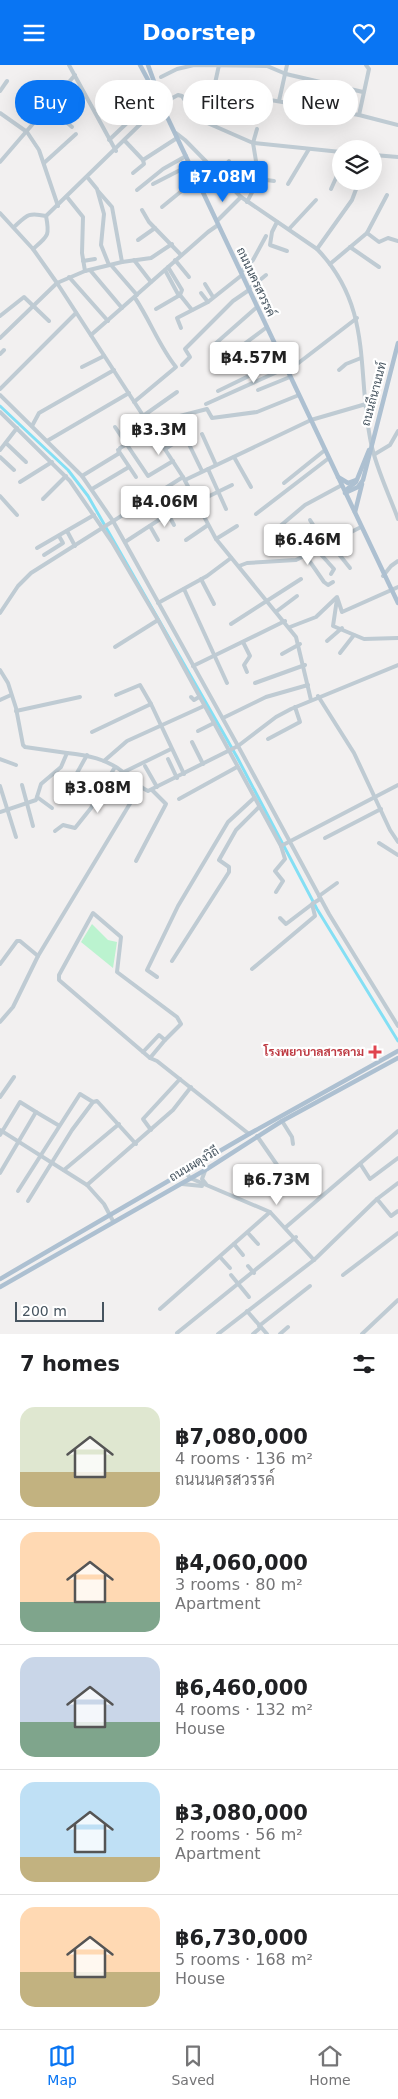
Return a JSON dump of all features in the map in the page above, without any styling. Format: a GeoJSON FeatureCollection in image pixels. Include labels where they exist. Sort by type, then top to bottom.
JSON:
{"type":"FeatureCollection","features":[{"type":"Feature","properties":{"kind":"main road","name":"ถนนนครสวรรค์"},"geometry":{"type":"LineString","coordinates":[[140,65],[148,80]]}},
{"type":"Feature","properties":{"kind":"main road","name":"ถนนนครสวรรค์"},"geometry":{"type":"LineString","coordinates":[[148,65],[154,80]]}},
{"type":"Feature","properties":{"kind":"main road","name":"ถนนนครสวรรค์"},"geometry":{"type":"LineString","coordinates":[[171,125],[398,603]]}},
{"type":"Feature","properties":{"kind":"main road","name":"ถนนถีนานนท์"},"geometry":{"type":"LineString","coordinates":[[355,512],[360,479],[396,359],[398,343]]}},
{"type":"Feature","properties":{"kind":"main road"},"geometry":{"type":"LineString","coordinates":[[337,476],[348,483],[360,479]]}},
{"type":"Feature","properties":{"kind":"main road"},"geometry":{"type":"LineString","coordinates":[[345,492],[358,487],[360,479]]}},
{"type":"Feature","properties":{"kind":"main road","name":"ถนนผดุงวิถี"},"geometry":{"type":"LineString","coordinates":[[0,1279],[249,1134],[398,1051]]}},
{"type":"Feature","properties":{"kind":"main road","name":"ถนนผดุงวิถี"},"geometry":{"type":"LineString","coordinates":[[0,1287],[207,1169],[282,1121],[398,1057]]}},
{"type":"Feature","properties":{"kind":"main road"},"geometry":{"type":"LineString","coordinates":[[249,1134],[255,1137]]}},
{"type":"Feature","properties":{"kind":"street"},"geometry":{"type":"LineString","coordinates":[[70,65],[116,151]]}},
{"type":"Feature","properties":{"kind":"street"},"geometry":{"type":"LineString","coordinates":[[161,77],[177,69],[194,65],[267,66],[286,74],[363,92]]}},
{"type":"Feature","properties":{"kind":"street"},"geometry":{"type":"LineString","coordinates":[[216,80],[219,65]]}},
{"type":"Feature","properties":{"kind":"street"},"geometry":{"type":"LineString","coordinates":[[279,101],[287,65]]}},
{"type":"Feature","properties":{"kind":"street"},"geometry":{"type":"LineString","coordinates":[[359,115],[369,69],[366,65]]}},
{"type":"Feature","properties":{"kind":"street"},"geometry":{"type":"LineString","coordinates":[[71,80],[75,75]]}},
{"type":"Feature","properties":{"kind":"street"},"geometry":{"type":"LineString","coordinates":[[0,91],[8,81]]}},
{"type":"Feature","properties":{"kind":"street"},"geometry":{"type":"LineString","coordinates":[[173,98],[180,95],[196,118],[253,143],[332,151]]}},
{"type":"Feature","properties":{"kind":"street"},"geometry":{"type":"LineString","coordinates":[[273,100],[359,115],[398,125]]}},
{"type":"Feature","properties":{"kind":"street"},"geometry":{"type":"LineString","coordinates":[[0,113],[27,132],[39,150],[58,206]]}},
{"type":"Feature","properties":{"kind":"street"},"geometry":{"type":"LineString","coordinates":[[1,159],[33,125]]}},
{"type":"Feature","properties":{"kind":"street"},"geometry":{"type":"LineString","coordinates":[[109,140],[126,125]]}},
{"type":"Feature","properties":{"kind":"street"},"geometry":{"type":"LineString","coordinates":[[46,216],[116,151],[140,125]]}},
{"type":"Feature","properties":{"kind":"street"},"geometry":{"type":"LineString","coordinates":[[247,202],[259,179],[253,143],[257,129]]}},
{"type":"Feature","properties":{"kind":"street"},"geometry":{"type":"LineString","coordinates":[[175,133],[185,139],[241,197],[317,249],[330,264],[352,303],[356,317],[370,447],[375,454],[398,519]]}},
{"type":"Feature","properties":{"kind":"street"},"geometry":{"type":"LineString","coordinates":[[44,163],[76,134]]}},
{"type":"Feature","properties":{"kind":"street"},"geometry":{"type":"LineString","coordinates":[[143,160],[177,138]]}},
{"type":"Feature","properties":{"kind":"street"},"geometry":{"type":"LineString","coordinates":[[124,141],[143,160],[144,164],[133,173]]}},
{"type":"Feature","properties":{"kind":"street"},"geometry":{"type":"LineString","coordinates":[[288,184],[309,149]]}},
{"type":"Feature","properties":{"kind":"street"},"geometry":{"type":"LineString","coordinates":[[137,190],[163,169],[186,156]]}},
{"type":"Feature","properties":{"kind":"street"},"geometry":{"type":"LineString","coordinates":[[382,156],[398,157]]}},
{"type":"Feature","properties":{"kind":"street"},"geometry":{"type":"LineString","coordinates":[[218,174],[229,161]]}},
{"type":"Feature","properties":{"kind":"street"},"geometry":{"type":"LineString","coordinates":[[153,184],[190,165]]}},
{"type":"Feature","properties":{"kind":"street"},"geometry":{"type":"LineString","coordinates":[[88,178],[112,207],[122,262]]}},
{"type":"Feature","properties":{"kind":"street"},"geometry":{"type":"LineString","coordinates":[[259,179],[274,181]]}},
{"type":"Feature","properties":{"kind":"street"},"geometry":{"type":"LineString","coordinates":[[162,207],[184,189],[198,181]]}},
{"type":"Feature","properties":{"kind":"street"},"geometry":{"type":"LineString","coordinates":[[97,189],[104,214],[101,245],[110,265],[136,297],[149,319],[163,352],[176,367],[134,402]]}},
{"type":"Feature","properties":{"kind":"street"},"geometry":{"type":"LineString","coordinates":[[317,249],[352,200],[356,190]]}},
{"type":"Feature","properties":{"kind":"street"},"geometry":{"type":"LineString","coordinates":[[330,264],[367,233],[387,195]]}},
{"type":"Feature","properties":{"kind":"street"},"geometry":{"type":"LineString","coordinates":[[67,197],[83,217],[83,261],[87,271],[122,308]]}},
{"type":"Feature","properties":{"kind":"street"},"geometry":{"type":"LineString","coordinates":[[91,335],[218,223],[241,197]]}},
{"type":"Feature","properties":{"kind":"street"},"geometry":{"type":"LineString","coordinates":[[289,229],[316,200]]}},
{"type":"Feature","properties":{"kind":"street"},"geometry":{"type":"LineString","coordinates":[[142,210],[155,228],[181,255]]}},
{"type":"Feature","properties":{"kind":"street"},"geometry":{"type":"LineString","coordinates":[[0,213],[33,249],[57,283],[184,478],[216,539],[230,558],[239,566],[290,627],[300,644],[311,700]]}},
{"type":"Feature","properties":{"kind":"street"},"geometry":{"type":"LineString","coordinates":[[14,227],[26,215],[34,213],[46,216]]}},
{"type":"Feature","properties":{"kind":"street"},"geometry":{"type":"LineString","coordinates":[[33,249],[47,237],[49,231],[46,216]]}},
{"type":"Feature","properties":{"kind":"street"},"geometry":{"type":"LineString","coordinates":[[277,222],[272,232],[270,245],[287,251]]}},
{"type":"Feature","properties":{"kind":"street"},"geometry":{"type":"LineString","coordinates":[[138,240],[155,228]]}},
{"type":"Feature","properties":{"kind":"street"},"geometry":{"type":"LineString","coordinates":[[367,233],[379,242],[388,239],[398,241]]}},
{"type":"Feature","properties":{"kind":"street"},"geometry":{"type":"LineString","coordinates":[[181,328],[177,318],[208,302],[242,274],[253,260],[266,236]]}},
{"type":"Feature","properties":{"kind":"street"},"geometry":{"type":"LineString","coordinates":[[0,338],[33,304],[57,283],[87,271],[122,262],[151,258],[172,244]]}},
{"type":"Feature","properties":{"kind":"street"},"geometry":{"type":"LineString","coordinates":[[350,247],[379,267]]}},
{"type":"Feature","properties":{"kind":"street"},"geometry":{"type":"LineString","coordinates":[[83,261],[94,259]]}},
{"type":"Feature","properties":{"kind":"street"},"geometry":{"type":"LineString","coordinates":[[134,260],[151,282]]}},
{"type":"Feature","properties":{"kind":"street"},"geometry":{"type":"LineString","coordinates":[[175,260],[189,277]]}},
{"type":"Feature","properties":{"kind":"street"},"geometry":{"type":"LineString","coordinates":[[166,269],[179,295],[192,310]]}},
{"type":"Feature","properties":{"kind":"street"},"geometry":{"type":"LineString","coordinates":[[182,365],[190,357],[185,349],[228,305],[266,275]]}},
{"type":"Feature","properties":{"kind":"street"},"geometry":{"type":"LineString","coordinates":[[69,277],[108,321]]}},
{"type":"Feature","properties":{"kind":"street"},"geometry":{"type":"LineString","coordinates":[[205,284],[213,297]]}},
{"type":"Feature","properties":{"kind":"street"},"geometry":{"type":"LineString","coordinates":[[201,293],[208,302]]}},
{"type":"Feature","properties":{"kind":"street"},"geometry":{"type":"LineString","coordinates":[[156,309],[179,295]]}},
{"type":"Feature","properties":{"kind":"street"},"geometry":{"type":"LineString","coordinates":[[0,316],[24,297],[49,321]]}},
{"type":"Feature","properties":{"kind":"street"},"geometry":{"type":"LineString","coordinates":[[216,344],[258,307]]}},
{"type":"Feature","properties":{"kind":"street"},"geometry":{"type":"LineString","coordinates":[[0,389],[76,313]]}},
{"type":"Feature","properties":{"kind":"street"},"geometry":{"type":"LineString","coordinates":[[206,404],[287,369],[356,317]]}},
{"type":"Feature","properties":{"kind":"street"},"geometry":{"type":"LineString","coordinates":[[212,368],[267,327]]}},
{"type":"Feature","properties":{"kind":"street"},"geometry":{"type":"LineString","coordinates":[[0,354],[4,350]]}},
{"type":"Feature","properties":{"kind":"street"},"geometry":{"type":"LineString","coordinates":[[82,367],[104,356]]}},
{"type":"Feature","properties":{"kind":"street"},"geometry":{"type":"LineString","coordinates":[[339,370],[346,364],[361,358]]}},
{"type":"Feature","properties":{"kind":"street"},"geometry":{"type":"LineString","coordinates":[[218,391],[282,360]]}},
{"type":"Feature","properties":{"kind":"street"},"geometry":{"type":"LineString","coordinates":[[32,426],[39,413],[114,370]]}},
{"type":"Feature","properties":{"kind":"street"},"geometry":{"type":"LineString","coordinates":[[258,390],[290,377]]}},
{"type":"Feature","properties":{"kind":"street"},"geometry":{"type":"LineString","coordinates":[[143,416],[178,392]]}},
{"type":"Feature","properties":{"kind":"street"},"geometry":{"type":"LineString","coordinates":[[47,441],[129,393]]}},
{"type":"Feature","properties":{"kind":"street"},"geometry":{"type":"LineString","coordinates":[[0,395],[82,476],[92,489],[223,718],[319,898],[398,1026]]}},
{"type":"Feature","properties":{"kind":"street"},"geometry":{"type":"LineString","coordinates":[[149,424],[207,409],[212,418],[257,412],[299,395]]}},
{"type":"Feature","properties":{"kind":"street"},"geometry":{"type":"LineString","coordinates":[[0,613],[18,586],[30,573],[184,478],[208,469],[311,420],[366,403]]}},
{"type":"Feature","properties":{"kind":"street"},"geometry":{"type":"LineString","coordinates":[[0,412],[72,483],[104,528],[158,620],[230,756],[281,846],[285,859],[276,871],[283,881],[276,891]]}},
{"type":"Feature","properties":{"kind":"street"},"geometry":{"type":"LineString","coordinates":[[115,427],[148,476],[173,461]]}},
{"type":"Feature","properties":{"kind":"street"},"geometry":{"type":"LineString","coordinates":[[0,450],[17,428]]}},
{"type":"Feature","properties":{"kind":"street"},"geometry":{"type":"LineString","coordinates":[[375,454],[390,445],[398,431]]}},
{"type":"Feature","properties":{"kind":"street"},"geometry":{"type":"LineString","coordinates":[[202,435],[216,465]]}},
{"type":"Feature","properties":{"kind":"street"},"geometry":{"type":"LineString","coordinates":[[165,449],[185,437],[202,471]]}},
{"type":"Feature","properties":{"kind":"street"},"geometry":{"type":"LineString","coordinates":[[6,443],[26,462]]}},
{"type":"Feature","properties":{"kind":"street"},"geometry":{"type":"LineString","coordinates":[[72,483],[118,454],[118,450],[127,444]]}},
{"type":"Feature","properties":{"kind":"street"},"geometry":{"type":"LineString","coordinates":[[118,450],[136,477]]}},
{"type":"Feature","properties":{"kind":"street"},"geometry":{"type":"LineString","coordinates":[[284,483],[325,450]]}},
{"type":"Feature","properties":{"kind":"street"},"geometry":{"type":"LineString","coordinates":[[0,457],[14,470]]}},
{"type":"Feature","properties":{"kind":"street"},"geometry":{"type":"LineString","coordinates":[[234,457],[250,487]]}},
{"type":"Feature","properties":{"kind":"street"},"geometry":{"type":"LineString","coordinates":[[256,514],[329,458]]}},
{"type":"Feature","properties":{"kind":"street"},"geometry":{"type":"LineString","coordinates":[[20,481],[52,462]]}},
{"type":"Feature","properties":{"kind":"street"},"geometry":{"type":"LineString","coordinates":[[92,489],[129,467]]}},
{"type":"Feature","properties":{"kind":"street"},"geometry":{"type":"LineString","coordinates":[[208,469],[226,509]]}},
{"type":"Feature","properties":{"kind":"street"},"geometry":{"type":"LineString","coordinates":[[43,499],[66,476]]}},
{"type":"Feature","properties":{"kind":"street"},"geometry":{"type":"LineString","coordinates":[[197,501],[232,485]]}},
{"type":"Feature","properties":{"kind":"street"},"geometry":{"type":"LineString","coordinates":[[266,538],[305,505],[342,485]]}},
{"type":"Feature","properties":{"kind":"street"},"geometry":{"type":"LineString","coordinates":[[0,496],[17,515]]}},
{"type":"Feature","properties":{"kind":"street"},"geometry":{"type":"LineString","coordinates":[[124,543],[194,497]]}},
{"type":"Feature","properties":{"kind":"street"},"geometry":{"type":"LineString","coordinates":[[392,502],[398,499]]}},
{"type":"Feature","properties":{"kind":"street"},"geometry":{"type":"LineString","coordinates":[[168,514],[174,525]]}},
{"type":"Feature","properties":{"kind":"street"},"geometry":{"type":"LineString","coordinates":[[37,548],[94,515]]}},
{"type":"Feature","properties":{"kind":"street"},"geometry":{"type":"LineString","coordinates":[[310,520],[326,545]]}},
{"type":"Feature","properties":{"kind":"street"},"geometry":{"type":"LineString","coordinates":[[186,540],[208,525]]}},
{"type":"Feature","properties":{"kind":"street"},"geometry":{"type":"LineString","coordinates":[[150,526],[158,540]]}},
{"type":"Feature","properties":{"kind":"street"},"geometry":{"type":"LineString","coordinates":[[216,539],[238,526]]}},
{"type":"Feature","properties":{"kind":"street"},"geometry":{"type":"LineString","coordinates":[[239,566],[247,563],[296,560],[362,527]]}},
{"type":"Feature","properties":{"kind":"street"},"geometry":{"type":"LineString","coordinates":[[67,531],[75,546]]}},
{"type":"Feature","properties":{"kind":"street"},"geometry":{"type":"LineString","coordinates":[[44,555],[64,543],[59,536]]}},
{"type":"Feature","properties":{"kind":"street"},"geometry":{"type":"LineString","coordinates":[[330,543],[350,568]]}},
{"type":"Feature","properties":{"kind":"street"},"geometry":{"type":"LineString","coordinates":[[317,550],[334,569],[331,574]]}},
{"type":"Feature","properties":{"kind":"street"},"geometry":{"type":"LineString","coordinates":[[306,556],[317,576]]}},
{"type":"Feature","properties":{"kind":"street"},"geometry":{"type":"LineString","coordinates":[[306,556],[324,582],[328,585],[333,582]]}},
{"type":"Feature","properties":{"kind":"street"},"geometry":{"type":"LineString","coordinates":[[158,603],[223,566],[230,558]]}},
{"type":"Feature","properties":{"kind":"street"},"geometry":{"type":"LineString","coordinates":[[384,576],[391,566],[398,561]]}},
{"type":"Feature","properties":{"kind":"street"},"geometry":{"type":"LineString","coordinates":[[132,575],[139,571]]}},
{"type":"Feature","properties":{"kind":"street"},"geometry":{"type":"LineString","coordinates":[[201,579],[214,604]]}},
{"type":"Feature","properties":{"kind":"street"},"geometry":{"type":"LineString","coordinates":[[231,624],[301,579]]}},
{"type":"Feature","properties":{"kind":"street"},"geometry":{"type":"LineString","coordinates":[[337,597],[342,613],[398,587]]}},
{"type":"Feature","properties":{"kind":"street"},"geometry":{"type":"LineString","coordinates":[[184,589],[227,683]]}},
{"type":"Feature","properties":{"kind":"street"},"geometry":{"type":"LineString","coordinates":[[146,600],[153,596]]}},
{"type":"Feature","properties":{"kind":"street"},"geometry":{"type":"LineString","coordinates":[[276,611],[297,596]]}},
{"type":"Feature","properties":{"kind":"street"},"geometry":{"type":"LineString","coordinates":[[290,627],[316,617],[337,597]]}},
{"type":"Feature","properties":{"kind":"street"},"geometry":{"type":"LineString","coordinates":[[337,597],[333,626],[342,628],[364,639],[398,638]]}},
{"type":"Feature","properties":{"kind":"street"},"geometry":{"type":"LineString","coordinates":[[115,647],[158,620]]}},
{"type":"Feature","properties":{"kind":"street"},"geometry":{"type":"LineString","coordinates":[[193,666],[285,621]]}},
{"type":"Feature","properties":{"kind":"street"},"geometry":{"type":"LineString","coordinates":[[327,641],[342,628]]}},
{"type":"Feature","properties":{"kind":"street"},"geometry":{"type":"LineString","coordinates":[[340,653],[354,635]]}},
{"type":"Feature","properties":{"kind":"street"},"geometry":{"type":"LineString","coordinates":[[243,642],[250,656],[244,665],[247,672]]}},
{"type":"Feature","properties":{"kind":"street"},"geometry":{"type":"LineString","coordinates":[[282,654],[300,644]]}},
{"type":"Feature","properties":{"kind":"street"},"geometry":{"type":"LineString","coordinates":[[256,683],[305,665]]}},
{"type":"Feature","properties":{"kind":"street"},"geometry":{"type":"LineString","coordinates":[[230,756],[276,717],[318,696],[398,665]]}},
{"type":"Feature","properties":{"kind":"street"},"geometry":{"type":"LineString","coordinates":[[0,670],[11,695],[21,741],[25,747],[87,755],[104,761],[124,772],[140,787],[148,791],[184,775],[228,751],[239,748]]}},
{"type":"Feature","properties":{"kind":"street"},"geometry":{"type":"LineString","coordinates":[[116,695],[140,685],[151,704],[184,775]]}},
{"type":"Feature","properties":{"kind":"street"},"geometry":{"type":"LineString","coordinates":[[223,718],[266,697],[308,685]]}},
{"type":"Feature","properties":{"kind":"street"},"geometry":{"type":"LineString","coordinates":[[0,700],[11,695]]}},
{"type":"Feature","properties":{"kind":"street"},"geometry":{"type":"LineString","coordinates":[[318,696],[354,753],[398,841]]}},
{"type":"Feature","properties":{"kind":"street"},"geometry":{"type":"LineString","coordinates":[[16,711],[80,697]]}},
{"type":"Feature","properties":{"kind":"street"},"geometry":{"type":"LineString","coordinates":[[191,697],[194,700],[199,697]]}},
{"type":"Feature","properties":{"kind":"street"},"geometry":{"type":"LineString","coordinates":[[92,732],[151,704]]}},
{"type":"Feature","properties":{"kind":"street"},"geometry":{"type":"LineString","coordinates":[[104,761],[127,741],[204,706]]}},
{"type":"Feature","properties":{"kind":"street"},"geometry":{"type":"LineString","coordinates":[[268,739],[301,721],[295,707]]}},
{"type":"Feature","properties":{"kind":"street"},"geometry":{"type":"LineString","coordinates":[[198,731],[214,723]]}},
{"type":"Feature","properties":{"kind":"street"},"geometry":{"type":"LineString","coordinates":[[192,742],[203,764]]}},
{"type":"Feature","properties":{"kind":"street"},"geometry":{"type":"LineString","coordinates":[[124,772],[171,749]]}},
{"type":"Feature","properties":{"kind":"street"},"geometry":{"type":"LineString","coordinates":[[0,812],[36,800],[41,784],[61,767],[67,753]]}},
{"type":"Feature","properties":{"kind":"street"},"geometry":{"type":"LineString","coordinates":[[80,783],[77,773],[87,755]]}},
{"type":"Feature","properties":{"kind":"street"},"geometry":{"type":"LineString","coordinates":[[0,759],[16,765]]}},
{"type":"Feature","properties":{"kind":"street"},"geometry":{"type":"LineString","coordinates":[[168,759],[177,778]]}},
{"type":"Feature","properties":{"kind":"street"},"geometry":{"type":"LineString","coordinates":[[145,766],[157,787]]}},
{"type":"Feature","properties":{"kind":"street"},"geometry":{"type":"LineString","coordinates":[[55,831],[63,825],[75,828],[91,808],[115,767]]}},
{"type":"Feature","properties":{"kind":"street"},"geometry":{"type":"LineString","coordinates":[[179,799],[237,767]]}},
{"type":"Feature","properties":{"kind":"street"},"geometry":{"type":"LineString","coordinates":[[22,785],[33,826]]}},
{"type":"Feature","properties":{"kind":"street"},"geometry":{"type":"LineString","coordinates":[[281,846],[321,823],[398,785]]}},
{"type":"Feature","properties":{"kind":"street"},"geometry":{"type":"LineString","coordinates":[[0,786],[16,837]]}},
{"type":"Feature","properties":{"kind":"street"},"geometry":{"type":"LineString","coordinates":[[0,1022],[13,1007],[38,956],[140,787]]}},
{"type":"Feature","properties":{"kind":"street"},"geometry":{"type":"LineString","coordinates":[[136,861],[166,804],[152,790]]}},
{"type":"Feature","properties":{"kind":"street"},"geometry":{"type":"LineString","coordinates":[[37,797],[52,808]]}},
{"type":"Feature","properties":{"kind":"street"},"geometry":{"type":"LineString","coordinates":[[157,977],[147,970],[178,906],[230,819],[254,797]]}},
{"type":"Feature","properties":{"kind":"street"},"geometry":{"type":"LineString","coordinates":[[172,961],[229,872],[229,867],[219,860],[236,830],[258,807]]}},
{"type":"Feature","properties":{"kind":"street"},"geometry":{"type":"LineString","coordinates":[[325,838],[381,809]]}},
{"type":"Feature","properties":{"kind":"street"},"geometry":{"type":"LineString","coordinates":[[379,843],[398,855]]}},
{"type":"Feature","properties":{"kind":"street"},"geometry":{"type":"LineString","coordinates":[[211,852],[222,855]]}},
{"type":"Feature","properties":{"kind":"street"},"geometry":{"type":"LineString","coordinates":[[280,918],[286,924],[312,905],[336,883]]}},
{"type":"Feature","properties":{"kind":"street"},"geometry":{"type":"LineString","coordinates":[[252,969],[315,916],[312,905]]}},
{"type":"Feature","properties":{"kind":"street"},"geometry":{"type":"LineString","coordinates":[[150,1059],[180,1024],[177,1017],[117,972],[121,937],[93,913],[59,975],[59,980],[150,1059],[157,1061],[249,1134]]}},
{"type":"Feature","properties":{"kind":"street"},"geometry":{"type":"LineString","coordinates":[[0,964],[17,941],[20,941],[38,956]]}},
{"type":"Feature","properties":{"kind":"street"},"geometry":{"type":"LineString","coordinates":[[143,1052],[159,1035],[165,1040]]}},
{"type":"Feature","properties":{"kind":"street"},"geometry":{"type":"LineString","coordinates":[[0,1097],[14,1077]]}},
{"type":"Feature","properties":{"kind":"street"},"geometry":{"type":"LineString","coordinates":[[151,1130],[143,1119],[180,1079]]}},
{"type":"Feature","properties":{"kind":"street"},"geometry":{"type":"LineString","coordinates":[[88,1185],[174,1110],[190,1087]]}},
{"type":"Feature","properties":{"kind":"street"},"geometry":{"type":"LineString","coordinates":[[18,1191],[58,1125],[80,1094],[93,1102],[97,1101],[136,1144]]}},
{"type":"Feature","properties":{"kind":"street"},"geometry":{"type":"LineString","coordinates":[[58,1125],[20,1101],[1,1132],[88,1185],[95,1192],[113,1221]]}},
{"type":"Feature","properties":{"kind":"street"},"geometry":{"type":"LineString","coordinates":[[28,1201],[93,1102]]}},
{"type":"Feature","properties":{"kind":"street"},"geometry":{"type":"LineString","coordinates":[[0,1173],[20,1143],[36,1112]]}},
{"type":"Feature","properties":{"kind":"street"},"geometry":{"type":"LineString","coordinates":[[282,1121],[292,1137],[293,1145]]}},
{"type":"Feature","properties":{"kind":"street"},"geometry":{"type":"LineString","coordinates":[[64,1171],[119,1124]]}},
{"type":"Feature","properties":{"kind":"street"},"geometry":{"type":"LineString","coordinates":[[286,1227],[361,1165],[398,1131]]}},
{"type":"Feature","properties":{"kind":"street"},"geometry":{"type":"LineString","coordinates":[[255,1137],[284,1175]]}},
{"type":"Feature","properties":{"kind":"street"},"geometry":{"type":"LineString","coordinates":[[361,1165],[370,1179],[398,1159]]}},
{"type":"Feature","properties":{"kind":"street"},"geometry":{"type":"LineString","coordinates":[[207,1169],[202,1175],[202,1179],[214,1189]]}},
{"type":"Feature","properties":{"kind":"street"},"geometry":{"type":"LineString","coordinates":[[185,1171],[190,1179],[270,1212],[296,1237],[314,1260]]}},
{"type":"Feature","properties":{"kind":"street"},"geometry":{"type":"LineString","coordinates":[[218,1334],[314,1260],[377,1199],[398,1183]]}},
{"type":"Feature","properties":{"kind":"street"},"geometry":{"type":"LineString","coordinates":[[180,1184],[191,1184],[214,1189]]}},
{"type":"Feature","properties":{"kind":"street"},"geometry":{"type":"LineString","coordinates":[[377,1199],[391,1216],[398,1211]]}},
{"type":"Feature","properties":{"kind":"street"},"geometry":{"type":"LineString","coordinates":[[160,1309],[270,1212]]}},
{"type":"Feature","properties":{"kind":"street"},"geometry":{"type":"LineString","coordinates":[[248,1233],[258,1244]]}},
{"type":"Feature","properties":{"kind":"street"},"geometry":{"type":"LineString","coordinates":[[343,1275],[398,1233]]}},
{"type":"Feature","properties":{"kind":"street"},"geometry":{"type":"LineString","coordinates":[[177,1333],[254,1273],[296,1237]]}},
{"type":"Feature","properties":{"kind":"street"},"geometry":{"type":"LineString","coordinates":[[234,1244],[243,1255]]}},
{"type":"Feature","properties":{"kind":"street"},"geometry":{"type":"LineString","coordinates":[[220,1257],[230,1268]]}},
{"type":"Feature","properties":{"kind":"street"},"geometry":{"type":"LineString","coordinates":[[248,1266],[254,1273]]}},
{"type":"Feature","properties":{"kind":"street"},"geometry":{"type":"LineString","coordinates":[[231,1275],[249,1297]]}},
{"type":"Feature","properties":{"kind":"street"},"geometry":{"type":"LineString","coordinates":[[253,1334],[310,1286]]}},
{"type":"Feature","properties":{"kind":"street"},"geometry":{"type":"LineString","coordinates":[[362,1334],[398,1300]]}},
{"type":"Feature","properties":{"kind":"street"},"geometry":{"type":"LineString","coordinates":[[247,1311],[267,1334]]}},
{"type":"Feature","properties":{"kind":"street"},"geometry":{"type":"LineString","coordinates":[[280,1334],[288,1327]]}},
{"type":"Feature","properties":{"kind":"green space"},"geometry":{"type":"Polygon","coordinates":[[[92,924],[108,940],[117,942],[113,968],[81,942],[92,924]]]}},
{"type":"Feature","properties":{"kind":"waterway"},"geometry":{"type":"LineString","coordinates":[[0,406],[68,470],[88,496],[237,757],[317,909],[398,1041]]}},
{"type":"Feature","properties":{"kind":"place","name":"โรงพยาบาลสารคาม"},"geometry":{"type":"Point","coordinates":[375,1052]}}]}
